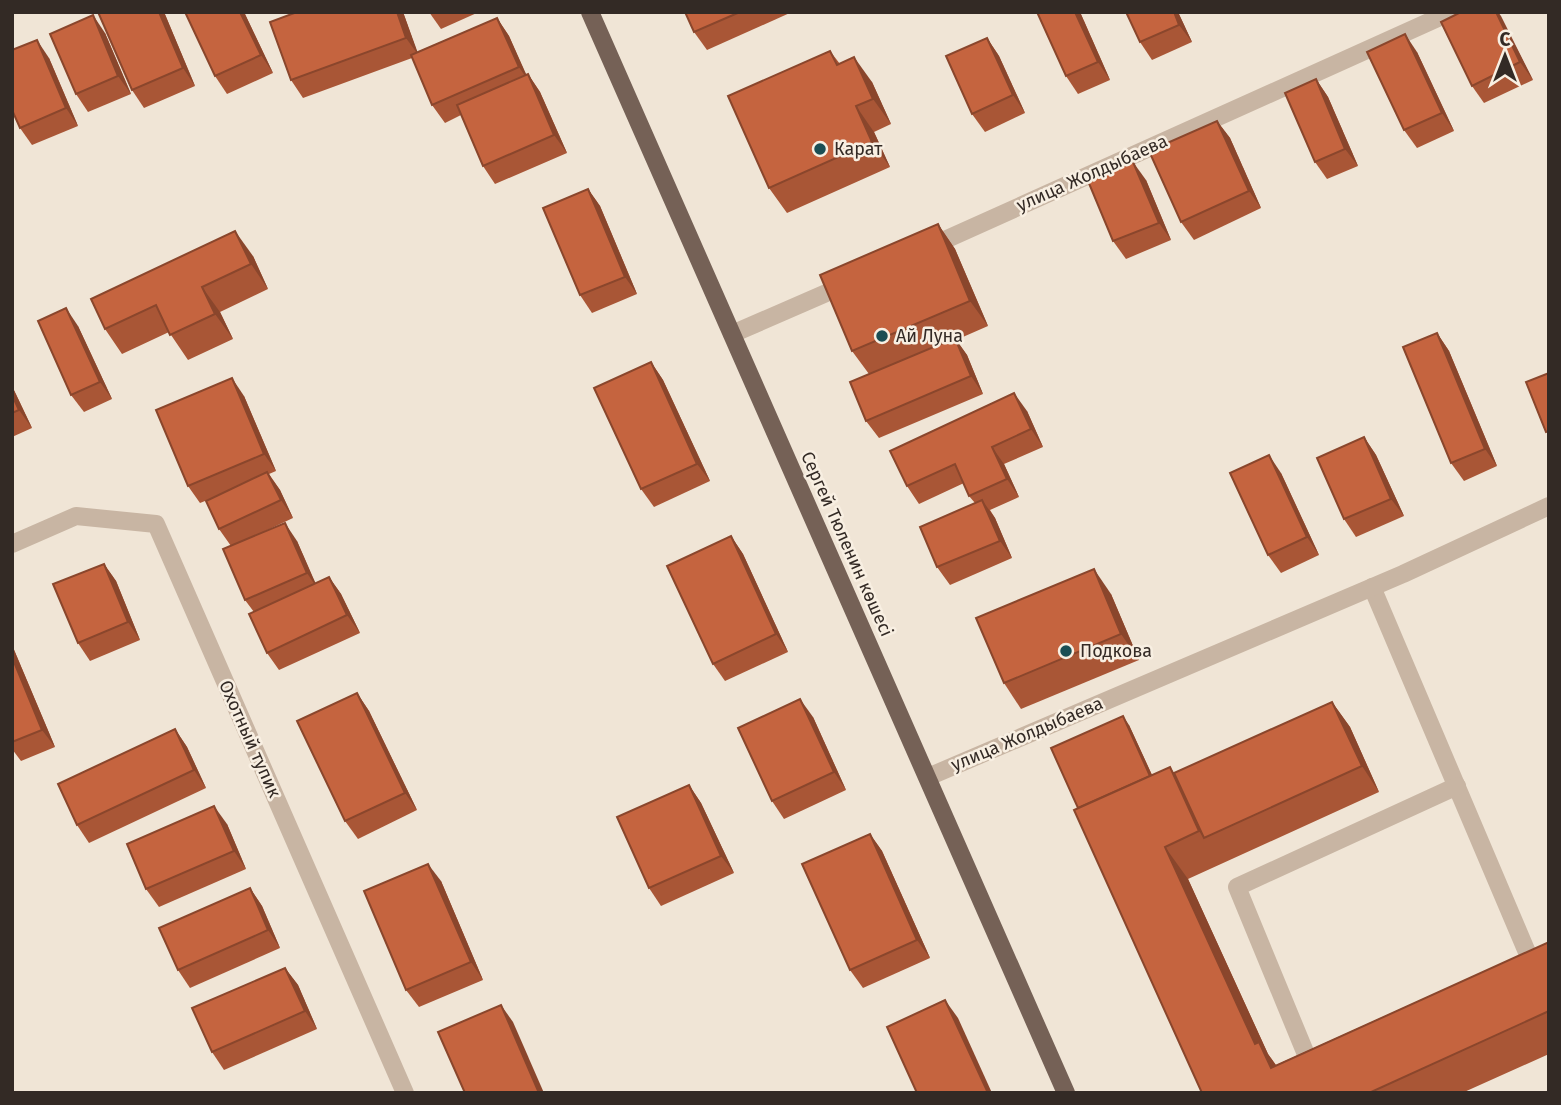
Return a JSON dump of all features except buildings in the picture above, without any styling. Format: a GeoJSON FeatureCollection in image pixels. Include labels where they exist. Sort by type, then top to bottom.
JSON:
{"type":"FeatureCollection","features":[{"type":"Feature","properties":{"kind":"main road","name":"Сергей Тюленин көшесі"},"geometry":{"type":"LineString","coordinates":[[590,12],[1066,1093]]}},
{"type":"Feature","properties":{"kind":"street","name":"улица Жолдыбаева"},"geometry":{"type":"LineString","coordinates":[[908,257],[1451,12]]}},
{"type":"Feature","properties":{"kind":"street"},"geometry":{"type":"LineString","coordinates":[[732,334],[858,279]]}},
{"type":"Feature","properties":{"kind":"street","name":"улица Жолдыбаева"},"geometry":{"type":"LineString","coordinates":[[928,777],[1371,587],[1549,506]]}},
{"type":"Feature","properties":{"kind":"street","name":"Охотный тупик"},"geometry":{"type":"LineString","coordinates":[[12,544],[76,516],[156,524],[405,1093]]}},
{"type":"Feature","properties":{"kind":"street"},"geometry":{"type":"LineString","coordinates":[[1371,587],[1534,963]]}},
{"type":"Feature","properties":{"kind":"street"},"geometry":{"type":"LineString","coordinates":[[1335,1053],[1310,1064],[1237,887],[1457,786]]}},
{"type":"Feature","properties":{"kind":"place","name":"Карат"},"geometry":{"type":"Point","coordinates":[820,149]}},
{"type":"Feature","properties":{"kind":"place","name":"Ай Луна"},"geometry":{"type":"Point","coordinates":[882,336]}},
{"type":"Feature","properties":{"kind":"place","name":"Подкова"},"geometry":{"type":"Point","coordinates":[1066,651]}}]}
